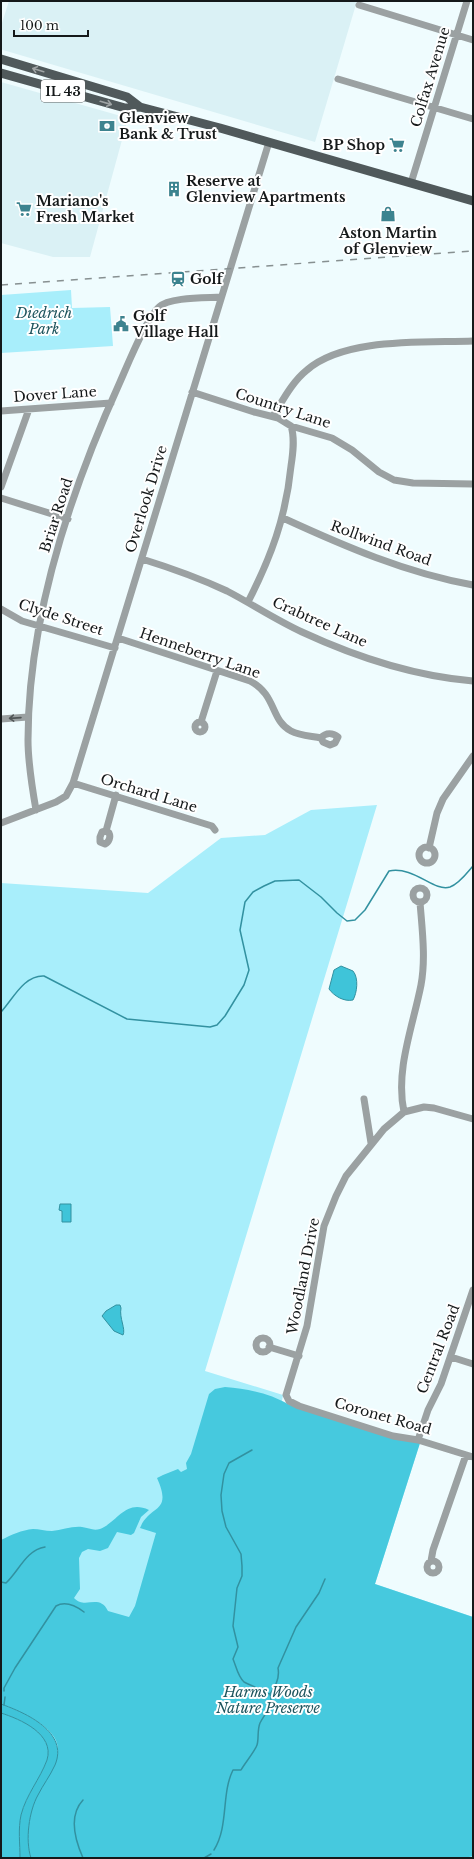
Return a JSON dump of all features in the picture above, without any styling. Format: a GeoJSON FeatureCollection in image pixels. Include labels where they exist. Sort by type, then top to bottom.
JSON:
{"type":"FeatureCollection","features":[{"type":"Feature","properties":{"kind":"main road","name":"IL 43"},"geometry":{"type":"LineString","coordinates":[[1,59],[127,97],[140,107]]}},
{"type":"Feature","properties":{"kind":"main road","name":"IL 43"},"geometry":{"type":"LineString","coordinates":[[1,73],[125,108],[140,107],[269,142],[473,201]]}},
{"type":"Feature","properties":{"kind":"street","name":"Colfax Avenue"},"geometry":{"type":"LineString","coordinates":[[411,183],[467,1]]}},
{"type":"Feature","properties":{"kind":"street"},"geometry":{"type":"LineString","coordinates":[[360,5],[473,40]]}},
{"type":"Feature","properties":{"kind":"street"},"geometry":{"type":"LineString","coordinates":[[338,79],[473,119]]}},
{"type":"Feature","properties":{"kind":"street","name":"Overlook Drive"},"geometry":{"type":"LineString","coordinates":[[1,823],[56,802],[66,796],[73,783],[269,142]]}},
{"type":"Feature","properties":{"kind":"street","name":"Briar Road"},"geometry":{"type":"LineString","coordinates":[[36,810],[30,769],[28,717],[32,673],[39,626],[48,586],[68,519],[111,403],[151,317],[159,306],[168,302],[221,297]]}},
{"type":"Feature","properties":{"kind":"street"},"geometry":{"type":"LineString","coordinates":[[273,416],[296,381],[308,369],[333,355],[357,349],[403,342],[473,341]]}},
{"type":"Feature","properties":{"kind":"street","name":"Country Lane"},"geometry":{"type":"LineString","coordinates":[[192,392],[254,412],[273,416],[291,426],[332,438],[352,450],[379,472],[394,480],[413,483],[473,484]]}},
{"type":"Feature","properties":{"kind":"street","name":"Dover Lane"},"geometry":{"type":"LineString","coordinates":[[1,411],[111,403]]}},
{"type":"Feature","properties":{"kind":"street"},"geometry":{"type":"LineString","coordinates":[[1,488],[29,409]]}},
{"type":"Feature","properties":{"kind":"street"},"geometry":{"type":"LineString","coordinates":[[248,602],[268,562],[283,518],[289,486],[292,457],[293,432],[291,426]]}},
{"type":"Feature","properties":{"kind":"street"},"geometry":{"type":"LineString","coordinates":[[1,498],[68,519]]}},
{"type":"Feature","properties":{"kind":"street","name":"Rollwind Road"},"geometry":{"type":"LineString","coordinates":[[283,518],[357,552],[397,566],[473,585]]}},
{"type":"Feature","properties":{"kind":"street","name":"Crabtree Lane"},"geometry":{"type":"LineString","coordinates":[[142,558],[200,579],[248,602],[302,632],[347,650],[415,673],[446,679],[473,681]]}},
{"type":"Feature","properties":{"kind":"street","name":"Clyde Street"},"geometry":{"type":"LineString","coordinates":[[1,609],[22,621],[115,648]]}},
{"type":"Feature","properties":{"kind":"street","name":"Henneberry Lane"},"geometry":{"type":"LineString","coordinates":[[118,638],[250,681],[262,688],[270,698],[279,719],[287,728],[299,734],[321,738]]}},
{"type":"Feature","properties":{"kind":"street"},"geometry":{"type":"LineString","coordinates":[[201,722],[217,671]]}},
{"type":"Feature","properties":{"kind":"street"},"geometry":{"type":"LineString","coordinates":[[1,719],[28,717]]}},
{"type":"Feature","properties":{"kind":"street"},"geometry":{"type":"LineString","coordinates":[[429,848],[437,813],[443,799],[473,756]]}},
{"type":"Feature","properties":{"kind":"street","name":"Orchard Lane"},"geometry":{"type":"LineString","coordinates":[[73,783],[116,795],[212,826],[215,830]]}},
{"type":"Feature","properties":{"kind":"street"},"geometry":{"type":"LineString","coordinates":[[106,831],[116,795]]}},
{"type":"Feature","properties":{"kind":"street"},"geometry":{"type":"LineString","coordinates":[[404,1112],[402,1090],[403,1066],[422,976],[420,902]]}},
{"type":"Feature","properties":{"kind":"street"},"geometry":{"type":"LineString","coordinates":[[364,1099],[371,1143]]}},
{"type":"Feature","properties":{"kind":"street","name":"Woodland Drive"},"geometry":{"type":"LineString","coordinates":[[287,1399],[287,1389],[299,1356],[310,1314],[319,1249],[329,1213],[346,1176],[371,1143],[388,1125],[404,1112],[424,1107],[434,1108],[473,1119]]}},
{"type":"Feature","properties":{"kind":"street","name":"Central Road"},"geometry":{"type":"LineString","coordinates":[[418,1440],[423,1421],[439,1390],[473,1290]]}},
{"type":"Feature","properties":{"kind":"street"},"geometry":{"type":"LineString","coordinates":[[270,1348],[299,1356]]}},
{"type":"Feature","properties":{"kind":"street"},"geometry":{"type":"LineString","coordinates":[[451,1357],[473,1364]]}},
{"type":"Feature","properties":{"kind":"street","name":"Coronet Road"},"geometry":{"type":"LineString","coordinates":[[287,1399],[299,1406],[394,1436],[418,1440],[470,1456]]}},
{"type":"Feature","properties":{"kind":"street"},"geometry":{"type":"LineString","coordinates":[[432,1561],[433,1550],[454,1487],[470,1456]]}},
{"type":"Feature","properties":{"kind":"shaded area"},"geometry":{"type":"Polygon","coordinates":[[[9,1],[357,1],[315,142],[3,50],[1,49],[1,26],[9,1]]]}},
{"type":"Feature","properties":{"kind":"shaded area"},"geometry":{"type":"Polygon","coordinates":[[[1,82],[128,118],[90,257],[53,257],[1,243],[1,82]]]}},
{"type":"Feature","properties":{"kind":"shaded area"},"geometry":{"type":"Polygon","coordinates":[[[341,966],[353,971],[355,974],[357,986],[356,994],[353,1000],[340,998],[329,989],[334,970],[341,966]]]}},
{"type":"Feature","properties":{"kind":"shaded area"},"geometry":{"type":"Polygon","coordinates":[[[60,1204],[71,1204],[71,1222],[62,1222],[62,1211],[59,1210],[60,1204]]]}},
{"type":"Feature","properties":{"kind":"shaded area"},"geometry":{"type":"Polygon","coordinates":[[[116,1305],[120,1305],[121,1308],[124,1330],[123,1335],[114,1331],[102,1316],[106,1311],[116,1305]]]}},
{"type":"Feature","properties":{"kind":"shaded area"},"geometry":{"type":"Polygon","coordinates":[[[1,1704],[22,1713],[43,1726],[51,1734],[56,1743],[58,1753],[55,1765],[40,1791],[32,1809],[28,1834],[31,1858],[20,1858],[20,1820],[26,1801],[47,1760],[48,1751],[46,1743],[41,1735],[34,1729],[17,1719],[1,1713],[1,1704]]]}},
{"type":"Feature","properties":{"kind":"green space","name":"Diedrich Park"},"geometry":{"type":"Polygon","coordinates":[[[71,290],[72,308],[110,307],[113,346],[1,353],[1,295],[71,290]]]}},
{"type":"Feature","properties":{"kind":"green space"},"geometry":{"type":"Polygon","coordinates":[[[377,805],[205,1371],[283,1395],[282,1401],[290,1405],[420,1443],[375,1584],[473,1617],[473,1858],[1,1858],[1,883],[148,893],[221,838],[265,835],[311,810],[377,805]]]}},
{"type":"Feature","properties":{"kind":"green space","name":"Harms Woods Nature Preserve"},"geometry":{"type":"Polygon","coordinates":[[[225,1387],[258,1392],[274,1397],[290,1405],[420,1443],[375,1584],[473,1617],[473,1856],[465,1858],[31,1858],[28,1835],[32,1809],[37,1795],[53,1767],[58,1750],[57,1742],[45,1727],[27,1715],[1,1704],[1,1540],[33,1529],[52,1531],[82,1527],[98,1530],[106,1526],[128,1509],[141,1507],[149,1510],[141,1517],[134,1533],[131,1535],[117,1532],[108,1548],[100,1551],[88,1549],[82,1552],[79,1558],[80,1589],[74,1598],[83,1603],[100,1603],[108,1611],[129,1617],[135,1606],[156,1533],[140,1528],[144,1520],[158,1508],[161,1503],[161,1490],[157,1478],[178,1469],[181,1472],[187,1469],[186,1463],[191,1454],[209,1394],[215,1389],[225,1387]]]}},
{"type":"Feature","properties":{"kind":"green space"},"geometry":{"type":"Polygon","coordinates":[[[1,1713],[17,1719],[34,1729],[41,1735],[46,1743],[48,1751],[47,1760],[26,1801],[21,1815],[19,1831],[20,1858],[1,1858],[1,1713]]]}},
{"type":"Feature","properties":{"kind":"waterway"},"geometry":{"type":"LineString","coordinates":[[1,1012],[25,984],[31,979],[44,976],[127,1019],[210,1027],[217,1025],[225,1016],[244,985],[249,970],[240,930],[245,902],[253,892],[275,881],[299,880],[321,897],[347,921],[355,920],[365,910],[389,871],[398,870],[407,872],[444,888],[450,887],[457,883],[473,866]]}},
{"type":"Feature","properties":{"kind":"waterway"},"geometry":{"type":"LineString","coordinates":[[214,1850],[222,1831],[229,1779],[233,1770],[241,1770],[256,1748],[258,1743],[259,1726],[271,1702],[270,1694],[263,1693],[242,1680],[233,1659],[238,1647],[233,1626],[237,1588],[242,1576],[242,1566],[241,1554],[226,1527],[222,1511],[221,1495],[224,1474],[229,1463],[252,1450]]}},
{"type":"Feature","properties":{"kind":"waterway"},"geometry":{"type":"LineString","coordinates":[[1,1582],[6,1583],[33,1552],[45,1547]]}},
{"type":"Feature","properties":{"kind":"waterway"},"geometry":{"type":"LineString","coordinates":[[270,1694],[277,1682],[278,1668],[296,1627],[319,1593],[325,1579]]}},
{"type":"Feature","properties":{"kind":"waterway"},"geometry":{"type":"LineString","coordinates":[[4,1691],[4,1688],[15,1668],[56,1606],[67,1604],[84,1612]]}},
{"type":"Feature","properties":{"kind":"waterway"},"geometry":{"type":"LineString","coordinates":[[4,1705],[5,1697]]}},
{"type":"Feature","properties":{"kind":"waterway"},"geometry":{"type":"LineString","coordinates":[[83,1800],[78,1806],[74,1821],[74,1828],[83,1858]]}},
{"type":"Feature","properties":{"kind":"waterway"},"geometry":{"type":"LineString","coordinates":[[204,1858],[211,1854]]}},
{"type":"Feature","properties":{"kind":"railway"},"geometry":{"type":"LineString","coordinates":[[1,285],[473,251]]}},
{"type":"Feature","properties":{"kind":"place","name":"Glenview Bank & Trust"},"geometry":{"type":"Point","coordinates":[107,126]}},
{"type":"Feature","properties":{"kind":"place","name":"BP Shop"},"geometry":{"type":"Point","coordinates":[397,145]}},
{"type":"Feature","properties":{"kind":"place","name":"Reserve at Glenview Apartments"},"geometry":{"type":"Point","coordinates":[174,189]}},
{"type":"Feature","properties":{"kind":"place","name":"Mariano's Fresh Market"},"geometry":{"type":"Point","coordinates":[24,209]}},
{"type":"Feature","properties":{"kind":"place","name":"Aston Martin of Glenview"},"geometry":{"type":"Point","coordinates":[388,214]}},
{"type":"Feature","properties":{"kind":"place","name":"Golf"},"geometry":{"type":"Point","coordinates":[178,279]}},
{"type":"Feature","properties":{"kind":"place","name":"Golf Village Hall"},"geometry":{"type":"Point","coordinates":[121,324]}}]}
